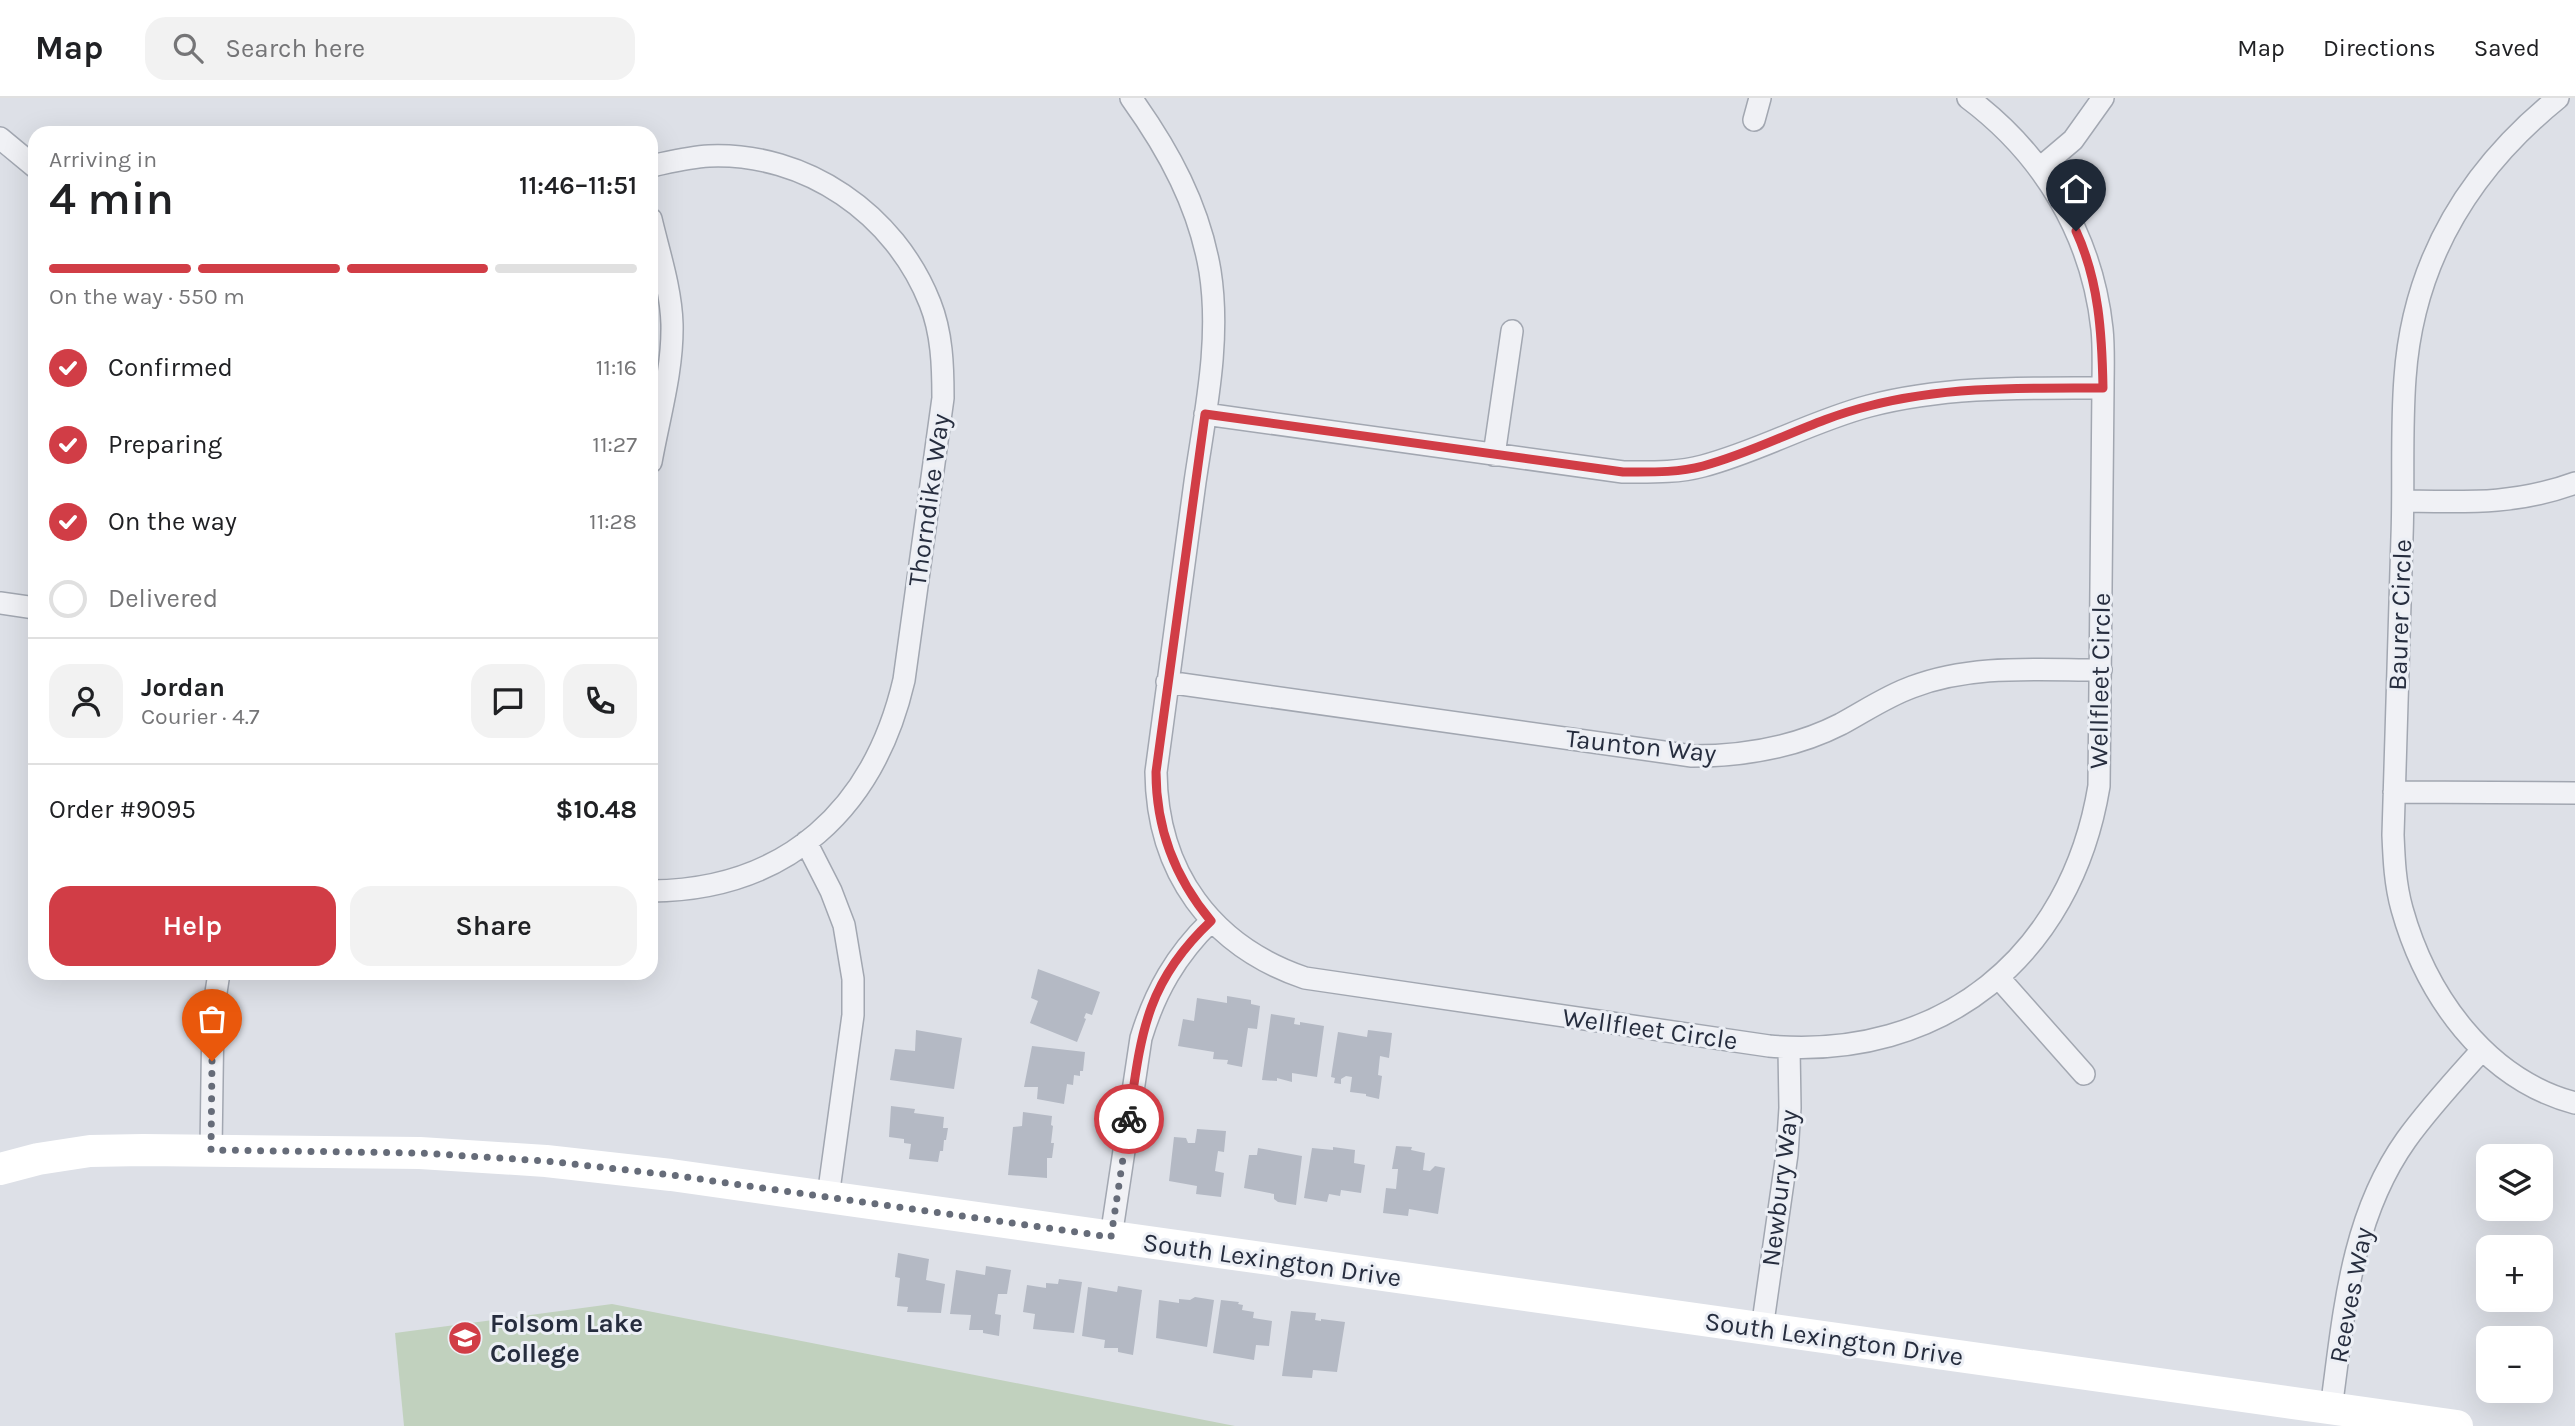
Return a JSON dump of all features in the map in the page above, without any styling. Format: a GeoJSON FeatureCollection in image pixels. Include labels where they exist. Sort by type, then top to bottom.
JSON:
{"type":"FeatureCollection","features":[{"type":"Feature","properties":{"kind":"street","name":"Wellfleet Circle"},"geometry":{"type":"LineString","coordinates":[[1131,98],[1176,166],[1202,235],[1210,271],[1213,307],[1213,344],[1205,414],[1156,772],[1159,816],[1164,837],[1180,877],[1211,921],[1229,938],[1285,972],[1326,983],[1789,1048],[1864,1043],[1907,1031],[1961,1005],[1998,977],[2041,931],[2059,905],[2080,862],[2094,817],[2099,786],[2101,670],[2102,330],[2093,279],[2083,246],[2069,215],[2040,168],[2001,125],[1968,98]]}},
{"type":"Feature","properties":{"kind":"street"},"geometry":{"type":"LineString","coordinates":[[1754,120],[1760,98]]}},
{"type":"Feature","properties":{"kind":"street"},"geometry":{"type":"LineString","coordinates":[[2040,168],[2073,140],[2103,98]]}},
{"type":"Feature","properties":{"kind":"street","name":"Baurer Circle"},"geometry":{"type":"LineString","coordinates":[[2558,98],[2503,147],[2456,210],[2438,245],[2418,301],[2409,339],[2405,379],[2394,869],[2402,909],[2437,995],[2456,1022],[2482,1050],[2508,1071],[2536,1088],[2575,1103]]}},
{"type":"Feature","properties":{"kind":"street"},"geometry":{"type":"LineString","coordinates":[[0,138],[28,161]]}},
{"type":"Feature","properties":{"kind":"street","name":"Thorndike Way"},"geometry":{"type":"LineString","coordinates":[[658,164],[710,156],[741,157],[772,163],[803,173],[857,204],[901,249],[930,305],[939,335],[943,366],[943,398],[904,680],[896,714],[883,747],[846,806],[806,842],[774,863],[742,877],[709,886],[658,890]]}},
{"type":"Feature","properties":{"kind":"street"},"geometry":{"type":"LineString","coordinates":[[658,250],[670,302],[672,324],[658,423]]}},
{"type":"Feature","properties":{"kind":"street"},"geometry":{"type":"LineString","coordinates":[[1494,455],[1512,331]]}},
{"type":"Feature","properties":{"kind":"street"},"geometry":{"type":"LineString","coordinates":[[1205,414],[1623,472],[1662,472],[1737,456],[1813,423],[1869,406],[1926,394],[1984,388],[2103,388]]}},
{"type":"Feature","properties":{"kind":"street"},"geometry":{"type":"LineString","coordinates":[[2404,501],[2516,500],[2546,494],[2575,483]]}},
{"type":"Feature","properties":{"kind":"street"},"geometry":{"type":"LineString","coordinates":[[0,603],[28,607]]}},
{"type":"Feature","properties":{"kind":"street","name":"Taunton Way"},"geometry":{"type":"LineString","coordinates":[[1167,682],[1692,756],[1730,756],[1806,740],[1912,687],[1949,676],[1987,670],[2101,670]]}},
{"type":"Feature","properties":{"kind":"street"},"geometry":{"type":"LineString","coordinates":[[2394,792],[2575,793]]}},
{"type":"Feature","properties":{"kind":"street"},"geometry":{"type":"LineString","coordinates":[[806,842],[831,891],[844,925],[853,979],[853,1015],[828,1197]]}},
{"type":"Feature","properties":{"kind":"street"},"geometry":{"type":"LineString","coordinates":[[1111,1237],[1141,1038],[1150,1009],[1163,981],[1180,955],[1211,921]]}},
{"type":"Feature","properties":{"kind":"street"},"geometry":{"type":"LineString","coordinates":[[1998,977],[2084,1074]]}},
{"type":"Feature","properties":{"kind":"street"},"geometry":{"type":"LineString","coordinates":[[211,1150],[213,1012],[218,980]]}},
{"type":"Feature","properties":{"kind":"street","name":"Newbury Way"},"geometry":{"type":"LineString","coordinates":[[1762,1329],[1787,1154],[1790,1108],[1789,1048]]}},
{"type":"Feature","properties":{"kind":"street","name":"Reeves Way"},"geometry":{"type":"LineString","coordinates":[[2331,1409],[2350,1275],[2358,1239],[2371,1205],[2406,1140],[2482,1050]]}},
{"type":"Feature","properties":{"kind":"street","name":"South Lexington Drive"},"geometry":{"type":"LineString","coordinates":[[0,1169],[38,1159],[90,1151],[420,1153],[546,1161],[671,1175],[2458,1426]]}},
{"type":"Feature","properties":{"kind":"green space","name":"Folsom Lake College"},"geometry":{"type":"Polygon","coordinates":[[[612,1304],[1235,1426],[404,1426],[395,1333],[612,1304]]]}},
{"type":"Feature","properties":{"kind":"building"},"geometry":{"type":"Polygon","coordinates":[[[1038,969],[1100,992],[1092,1015],[1086,1013],[1077,1042],[1030,1023],[1038,1001],[1031,998],[1038,969]]]}},
{"type":"Feature","properties":{"kind":"building"},"geometry":{"type":"Polygon","coordinates":[[[1227,996],[1251,1000],[1251,1004],[1260,1006],[1257,1029],[1248,1028],[1242,1067],[1227,1064],[1228,1060],[1213,1059],[1214,1052],[1178,1046],[1183,1019],[1194,1021],[1197,998],[1227,1003],[1227,996]]]}},
{"type":"Feature","properties":{"kind":"building"},"geometry":{"type":"Polygon","coordinates":[[[1271,1014],[1295,1018],[1294,1024],[1300,1025],[1300,1022],[1324,1026],[1317,1077],[1292,1073],[1292,1082],[1277,1078],[1277,1081],[1262,1080],[1271,1014]]]}},
{"type":"Feature","properties":{"kind":"building"},"geometry":{"type":"Polygon","coordinates":[[[916,1030],[962,1038],[954,1089],[890,1080],[895,1049],[915,1051],[916,1030]]]}},
{"type":"Feature","properties":{"kind":"building"},"geometry":{"type":"Polygon","coordinates":[[[1368,1030],[1392,1033],[1389,1058],[1380,1056],[1378,1075],[1382,1076],[1379,1099],[1350,1092],[1352,1077],[1341,1079],[1341,1084],[1334,1083],[1335,1078],[1331,1077],[1338,1032],[1367,1037],[1368,1030]]]}},
{"type":"Feature","properties":{"kind":"building"},"geometry":{"type":"Polygon","coordinates":[[[1032,1046],[1085,1052],[1083,1071],[1080,1071],[1080,1076],[1074,1075],[1073,1085],[1067,1084],[1064,1104],[1037,1099],[1038,1087],[1024,1087],[1032,1046]]]}},
{"type":"Feature","properties":{"kind":"building"},"geometry":{"type":"Polygon","coordinates":[[[891,1106],[915,1109],[914,1113],[944,1117],[943,1128],[948,1128],[938,1162],[909,1159],[911,1144],[904,1143],[904,1139],[889,1137],[891,1106]]]}},
{"type":"Feature","properties":{"kind":"building"},"geometry":{"type":"Polygon","coordinates":[[[1023,1112],[1052,1116],[1051,1143],[1054,1143],[1052,1158],[1047,1158],[1047,1178],[1008,1175],[1013,1127],[1022,1126],[1023,1112]]]}},
{"type":"Feature","properties":{"kind":"building"},"geometry":{"type":"Polygon","coordinates":[[[1197,1129],[1226,1131],[1224,1152],[1218,1151],[1215,1171],[1224,1173],[1221,1197],[1196,1194],[1197,1186],[1169,1181],[1174,1137],[1186,1138],[1188,1143],[1195,1143],[1197,1129]]]}},
{"type":"Feature","properties":{"kind":"building"},"geometry":{"type":"Polygon","coordinates":[[[1396,1146],[1412,1147],[1411,1150],[1425,1153],[1423,1170],[1430,1171],[1435,1166],[1445,1168],[1438,1214],[1409,1209],[1408,1216],[1383,1213],[1386,1188],[1396,1189],[1398,1169],[1392,1169],[1396,1146]]]}},
{"type":"Feature","properties":{"kind":"building"},"geometry":{"type":"Polygon","coordinates":[[[1333,1147],[1355,1150],[1354,1163],[1365,1165],[1361,1193],[1341,1190],[1340,1196],[1329,1194],[1327,1202],[1304,1198],[1312,1148],[1333,1150],[1333,1147]]]}},
{"type":"Feature","properties":{"kind":"building"},"geometry":{"type":"Polygon","coordinates":[[[1258,1148],[1302,1156],[1296,1205],[1278,1202],[1274,1199],[1274,1194],[1244,1188],[1249,1155],[1257,1155],[1258,1148]]]}},
{"type":"Feature","properties":{"kind":"building"},"geometry":{"type":"Polygon","coordinates":[[[898,1253],[929,1259],[926,1280],[945,1284],[941,1313],[907,1312],[908,1307],[897,1306],[900,1278],[895,1277],[898,1253]]]}},
{"type":"Feature","properties":{"kind":"building"},"geometry":{"type":"Polygon","coordinates":[[[986,1266],[1011,1270],[1007,1294],[998,1294],[995,1314],[1001,1315],[999,1336],[983,1333],[983,1330],[969,1330],[971,1315],[950,1314],[956,1270],[985,1275],[986,1266]]]}},
{"type":"Feature","properties":{"kind":"building"},"geometry":{"type":"Polygon","coordinates":[[[1059,1279],[1082,1282],[1074,1333],[1033,1329],[1035,1314],[1023,1312],[1027,1285],[1046,1288],[1046,1283],[1058,1284],[1059,1279]]]}},
{"type":"Feature","properties":{"kind":"building"},"geometry":{"type":"Polygon","coordinates":[[[1118,1286],[1142,1290],[1133,1355],[1118,1352],[1118,1348],[1104,1348],[1105,1340],[1082,1336],[1088,1287],[1117,1292],[1118,1286]]]}},
{"type":"Feature","properties":{"kind":"building"},"geometry":{"type":"Polygon","coordinates":[[[1195,1297],[1214,1300],[1207,1347],[1156,1338],[1159,1300],[1179,1303],[1179,1299],[1190,1300],[1195,1297]]]}},
{"type":"Feature","properties":{"kind":"building"},"geometry":{"type":"Polygon","coordinates":[[[1221,1300],[1239,1302],[1238,1304],[1243,1305],[1242,1310],[1254,1312],[1253,1318],[1272,1321],[1269,1346],[1256,1345],[1254,1360],[1213,1353],[1221,1300]]]}},
{"type":"Feature","properties":{"kind":"building"},"geometry":{"type":"Polygon","coordinates":[[[1291,1311],[1316,1313],[1315,1320],[1345,1322],[1337,1372],[1313,1370],[1312,1378],[1282,1376],[1291,1311]]]}},
{"type":"Feature","properties":{"kind":"way so far"},"geometry":{"type":"LineString","coordinates":[[212,1061],[211,1150],[420,1153],[546,1161],[671,1175],[1111,1237],[1129,1119]]}},
{"type":"Feature","properties":{"kind":"place","name":"Folsom Lake College"},"geometry":{"type":"Point","coordinates":[465,1338]}},
{"type":"Feature","properties":{"kind":"route"},"geometry":{"type":"LineString","coordinates":[[1129,1119],[1141,1038],[1150,1009],[1163,981],[1180,955],[1211,921],[1180,877],[1164,837],[1156,794],[1156,772],[1205,414],[1623,472],[1662,472],[1700,467],[1737,456],[1813,423],[1869,406],[1926,394],[1984,388],[2103,388],[2102,330],[2093,279],[2076,231]]}}]}
